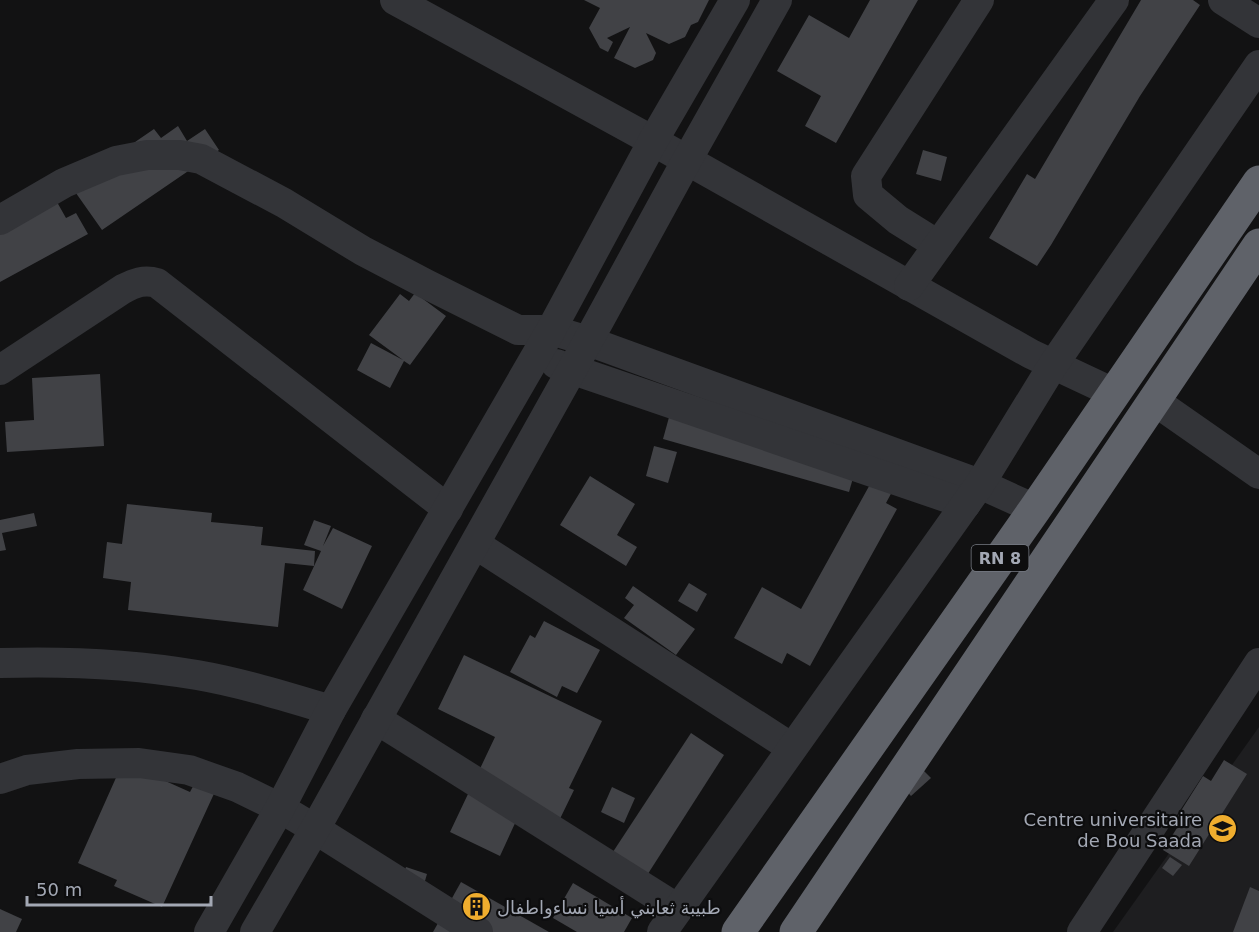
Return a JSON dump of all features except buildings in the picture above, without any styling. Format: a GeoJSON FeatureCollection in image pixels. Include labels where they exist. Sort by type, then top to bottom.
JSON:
{"type":"FeatureCollection","features":[{"type":"Feature","properties":{"kind":"highway","name":"RN 8"},"geometry":{"type":"LineString","coordinates":[[738,932],[1035,509],[1259,182]]}},
{"type":"Feature","properties":{"kind":"highway","name":"RN 8"},"geometry":{"type":"LineString","coordinates":[[796,932],[1259,245]]}},
{"type":"Feature","properties":{"kind":"street"},"geometry":{"type":"LineString","coordinates":[[395,0],[653,141],[1053,365],[1114,393]]}},
{"type":"Feature","properties":{"kind":"street"},"geometry":{"type":"LineString","coordinates":[[209,932],[280,808],[331,710],[536,357],[653,141],[735,0]]}},
{"type":"Feature","properties":{"kind":"street"},"geometry":{"type":"LineString","coordinates":[[255,932],[475,544],[777,0]]}},
{"type":"Feature","properties":{"kind":"street"},"geometry":{"type":"LineString","coordinates":[[938,245],[898,220],[868,195],[866,176],[979,0]]}},
{"type":"Feature","properties":{"kind":"street"},"geometry":{"type":"LineString","coordinates":[[909,286],[1114,0]]}},
{"type":"Feature","properties":{"kind":"street"},"geometry":{"type":"LineString","coordinates":[[1223,0],[1259,23]]}},
{"type":"Feature","properties":{"kind":"street"},"geometry":{"type":"LineString","coordinates":[[376,719],[670,920],[973,494],[1053,365],[1259,65]]}},
{"type":"Feature","properties":{"kind":"street"},"geometry":{"type":"LineString","coordinates":[[0,220],[64,183],[116,161],[147,155],[180,155],[201,159],[284,203],[363,251],[518,330],[551,330],[588,342],[973,494]]}},
{"type":"Feature","properties":{"kind":"street"},"geometry":{"type":"LineString","coordinates":[[0,370],[123,289],[137,282],[149,280],[157,283],[448,509]]}},
{"type":"Feature","properties":{"kind":"street"},"geometry":{"type":"LineString","coordinates":[[518,330],[536,357],[572,370],[973,494],[1035,509]]}},
{"type":"Feature","properties":{"kind":"street"},"geometry":{"type":"LineString","coordinates":[[1153,400],[1259,474]]}},
{"type":"Feature","properties":{"kind":"street"},"geometry":{"type":"LineString","coordinates":[[475,544],[792,748]]}},
{"type":"Feature","properties":{"kind":"street"},"geometry":{"type":"LineString","coordinates":[[0,663],[78,663],[148,668],[200,676],[261,690],[331,710]]}},
{"type":"Feature","properties":{"kind":"street"},"geometry":{"type":"LineString","coordinates":[[1082,932],[1259,663]]}},
{"type":"Feature","properties":{"kind":"street"},"geometry":{"type":"LineString","coordinates":[[0,778],[27,770],[78,764],[139,762],[189,770],[237,787],[280,808],[478,932]]}},
{"type":"Feature","properties":{"kind":"shaded area","name":"Centre universitaire de Bou Saada"},"geometry":{"type":"Polygon","coordinates":[[[1259,727],[1259,932],[1113,932],[1259,727]]]}},
{"type":"Feature","properties":{"kind":"place","name":"Centre universitaire de Bou Saada"},"geometry":{"type":"Point","coordinates":[1223,829]}},
{"type":"Feature","properties":{"kind":"place","name":"طبيبة ثعابني أسيا نساءواطفال"},"geometry":{"type":"Point","coordinates":[476,907]}}]}
